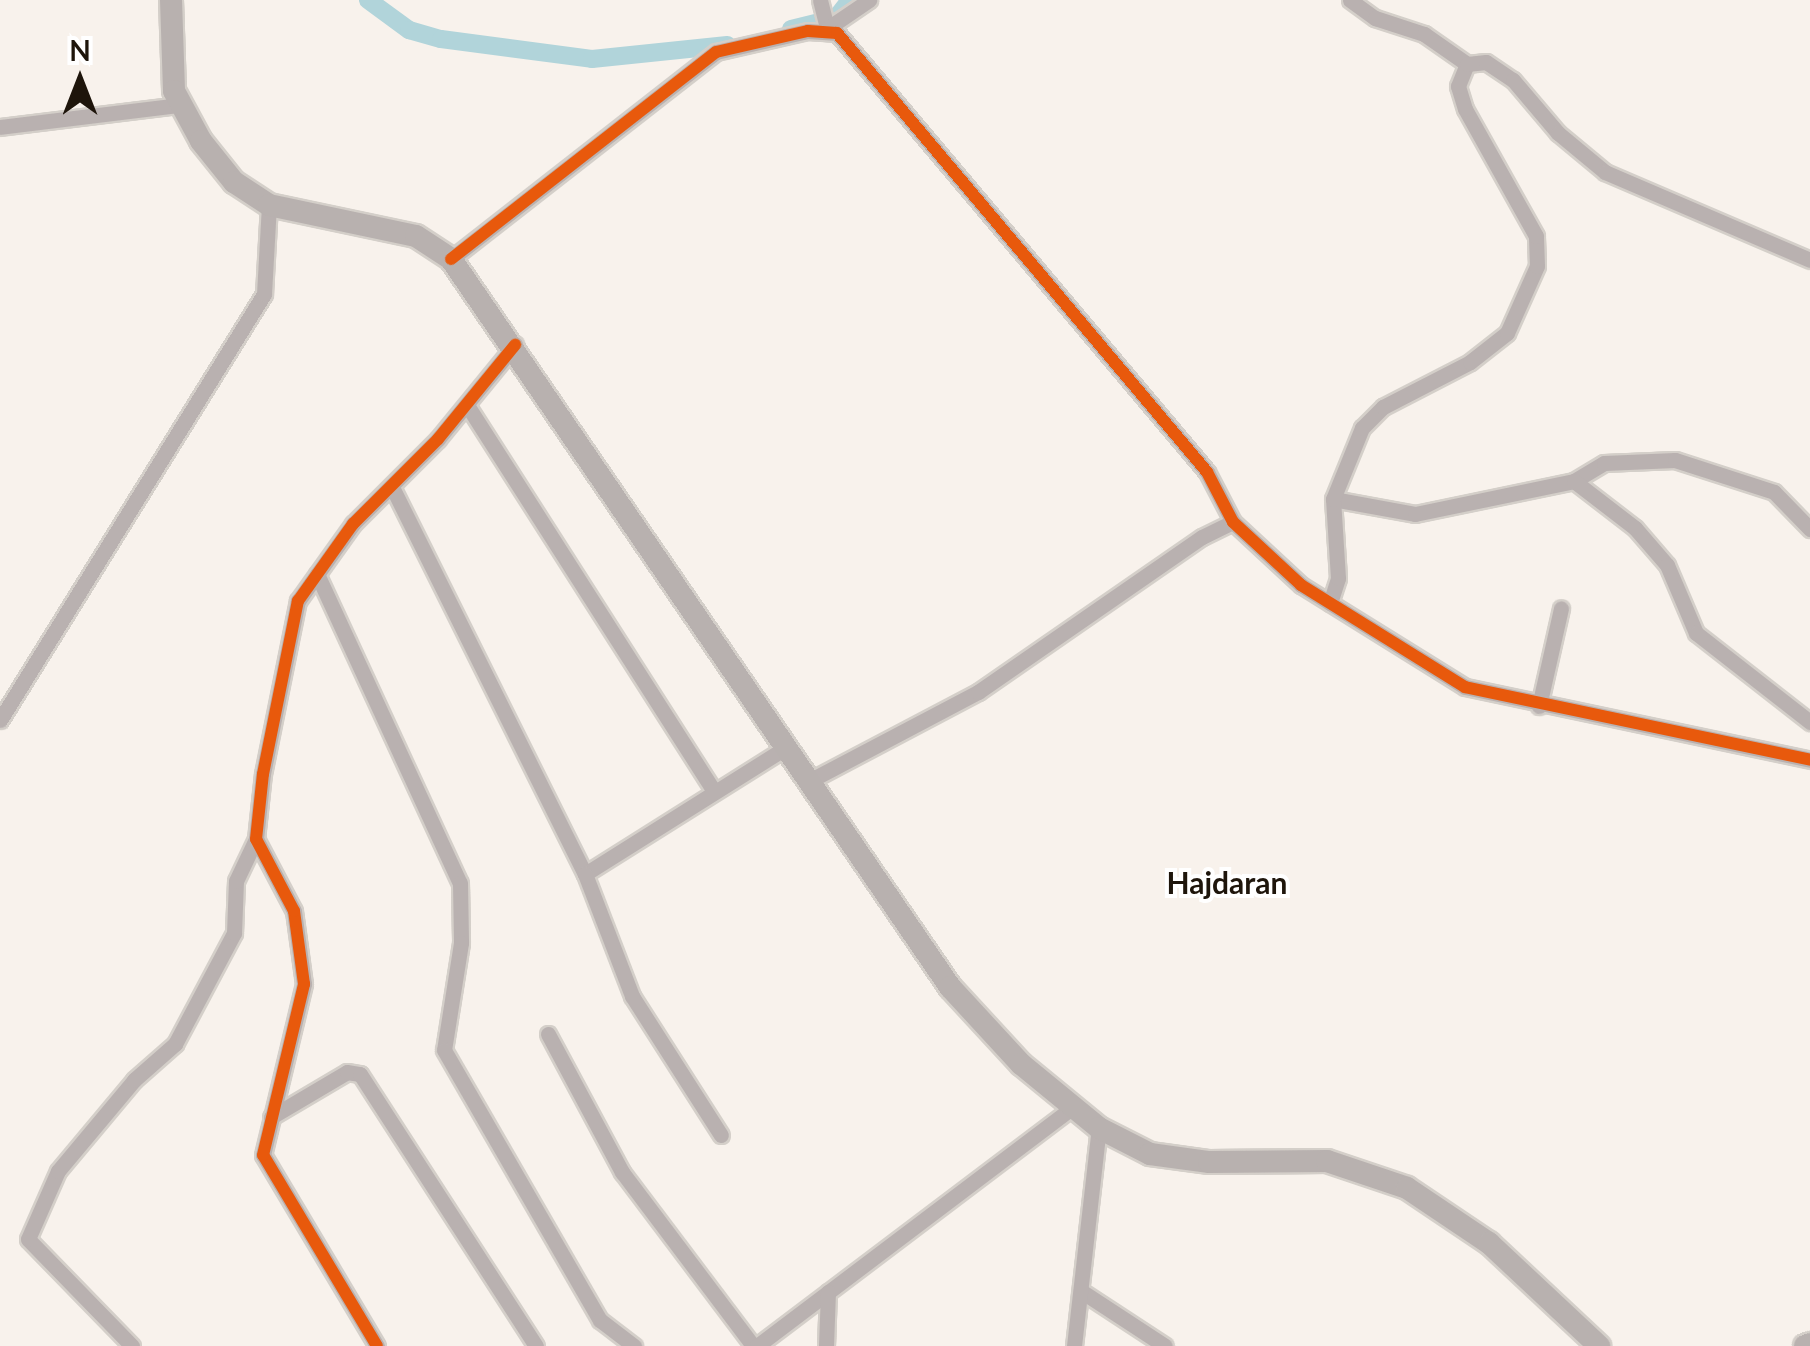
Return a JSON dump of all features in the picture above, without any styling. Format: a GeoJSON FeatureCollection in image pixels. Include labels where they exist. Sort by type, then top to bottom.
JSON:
{"type":"FeatureCollection","features":[{"type":"Feature","properties":{"kind":"main road"},"geometry":{"type":"LineString","coordinates":[[171,0],[171,73],[179,105],[234,182],[269,205],[416,236],[451,259],[515,344],[950,987],[1021,1064],[1100,1128],[1168,1158],[1328,1161],[1406,1188],[1489,1243],[1599,1346]]}},
{"type":"Feature","properties":{"kind":"street"},"geometry":{"type":"LineString","coordinates":[[451,259],[716,52],[868,0]]}},
{"type":"Feature","properties":{"kind":"street"},"geometry":{"type":"LineString","coordinates":[[1350,0],[1375,18],[1424,34],[1467,64],[1486,62],[1513,80],[1558,133],[1605,172],[1810,260]]}},
{"type":"Feature","properties":{"kind":"street"},"geometry":{"type":"LineString","coordinates":[[824,18],[1207,472],[1233,522],[1330,603],[1465,687],[1539,706],[1810,760]]}},
{"type":"Feature","properties":{"kind":"street"},"geometry":{"type":"LineString","coordinates":[[1330,603],[1338,578],[1333,499],[1362,428],[1382,407],[1470,362],[1507,332],[1530,289],[1536,236],[1465,109],[1458,86],[1467,64]]}},
{"type":"Feature","properties":{"kind":"street"},"geometry":{"type":"LineString","coordinates":[[0,127],[179,105]]}},
{"type":"Feature","properties":{"kind":"street"},"geometry":{"type":"LineString","coordinates":[[0,720],[264,294],[269,205]]}},
{"type":"Feature","properties":{"kind":"street"},"geometry":{"type":"LineString","coordinates":[[132,1346],[28,1239],[58,1171],[134,1080],[175,1044],[234,933],[236,881],[256,839],[298,601],[353,524],[393,489],[515,344]]}},
{"type":"Feature","properties":{"kind":"street"},"geometry":{"type":"LineString","coordinates":[[466,404],[713,789]]}},
{"type":"Feature","properties":{"kind":"street"},"geometry":{"type":"LineString","coordinates":[[1333,499],[1415,514],[1574,481],[1604,463],[1675,460],[1774,492],[1810,529]]}},
{"type":"Feature","properties":{"kind":"street"},"geometry":{"type":"LineString","coordinates":[[1574,481],[1636,528],[1667,565],[1696,633],[1810,722]]}},
{"type":"Feature","properties":{"kind":"street"},"geometry":{"type":"LineString","coordinates":[[393,489],[585,874],[632,996],[721,1135]]}},
{"type":"Feature","properties":{"kind":"street"},"geometry":{"type":"LineString","coordinates":[[811,780],[978,692],[1202,537],[1233,522]]}},
{"type":"Feature","properties":{"kind":"street"},"geometry":{"type":"LineString","coordinates":[[316,574],[460,883],[459,958],[444,1050],[600,1320],[634,1346]]}},
{"type":"Feature","properties":{"kind":"street"},"geometry":{"type":"LineString","coordinates":[[1539,706],[1561,608]]}},
{"type":"Feature","properties":{"kind":"street"},"geometry":{"type":"LineString","coordinates":[[585,874],[713,789],[788,746]]}},
{"type":"Feature","properties":{"kind":"street"},"geometry":{"type":"LineString","coordinates":[[256,839],[294,911],[303,966],[298,1017],[263,1156],[377,1346]]}},
{"type":"Feature","properties":{"kind":"street"},"geometry":{"type":"LineString","coordinates":[[548,1034],[622,1172],[755,1346],[1073,1107]]}},
{"type":"Feature","properties":{"kind":"street"},"geometry":{"type":"LineString","coordinates":[[271,1117],[347,1072],[360,1074],[536,1346]]}},
{"type":"Feature","properties":{"kind":"street"},"geometry":{"type":"LineString","coordinates":[[1074,1346],[1100,1128]]}},
{"type":"Feature","properties":{"kind":"street"},"geometry":{"type":"LineString","coordinates":[[1082,1291],[1165,1346]]}},
{"type":"Feature","properties":{"kind":"street"},"geometry":{"type":"LineString","coordinates":[[826,1346],[828,1292]]}},
{"type":"Feature","properties":{"kind":"waterway"},"geometry":{"type":"LineString","coordinates":[[368,0],[409,30],[441,39],[592,59],[727,45]]}},
{"type":"Feature","properties":{"kind":"waterway"},"geometry":{"type":"LineString","coordinates":[[791,29],[836,18],[850,0]]}},
{"type":"Feature","properties":{"kind":"cycle path"},"geometry":{"type":"LineString","coordinates":[[451,259],[716,52],[808,31],[837,33],[1207,472],[1233,522],[1301,585],[1465,687],[1810,760]]}},
{"type":"Feature","properties":{"kind":"cycle path"},"geometry":{"type":"LineString","coordinates":[[377,1346],[263,1155],[304,984],[294,911],[256,839],[263,774],[298,601],[353,524],[438,439],[515,345]]}},
{"type":"Feature","properties":{"kind":"district","name":"Hajdaran"},"geometry":{"type":"Point","coordinates":[1227,882]}}]}
